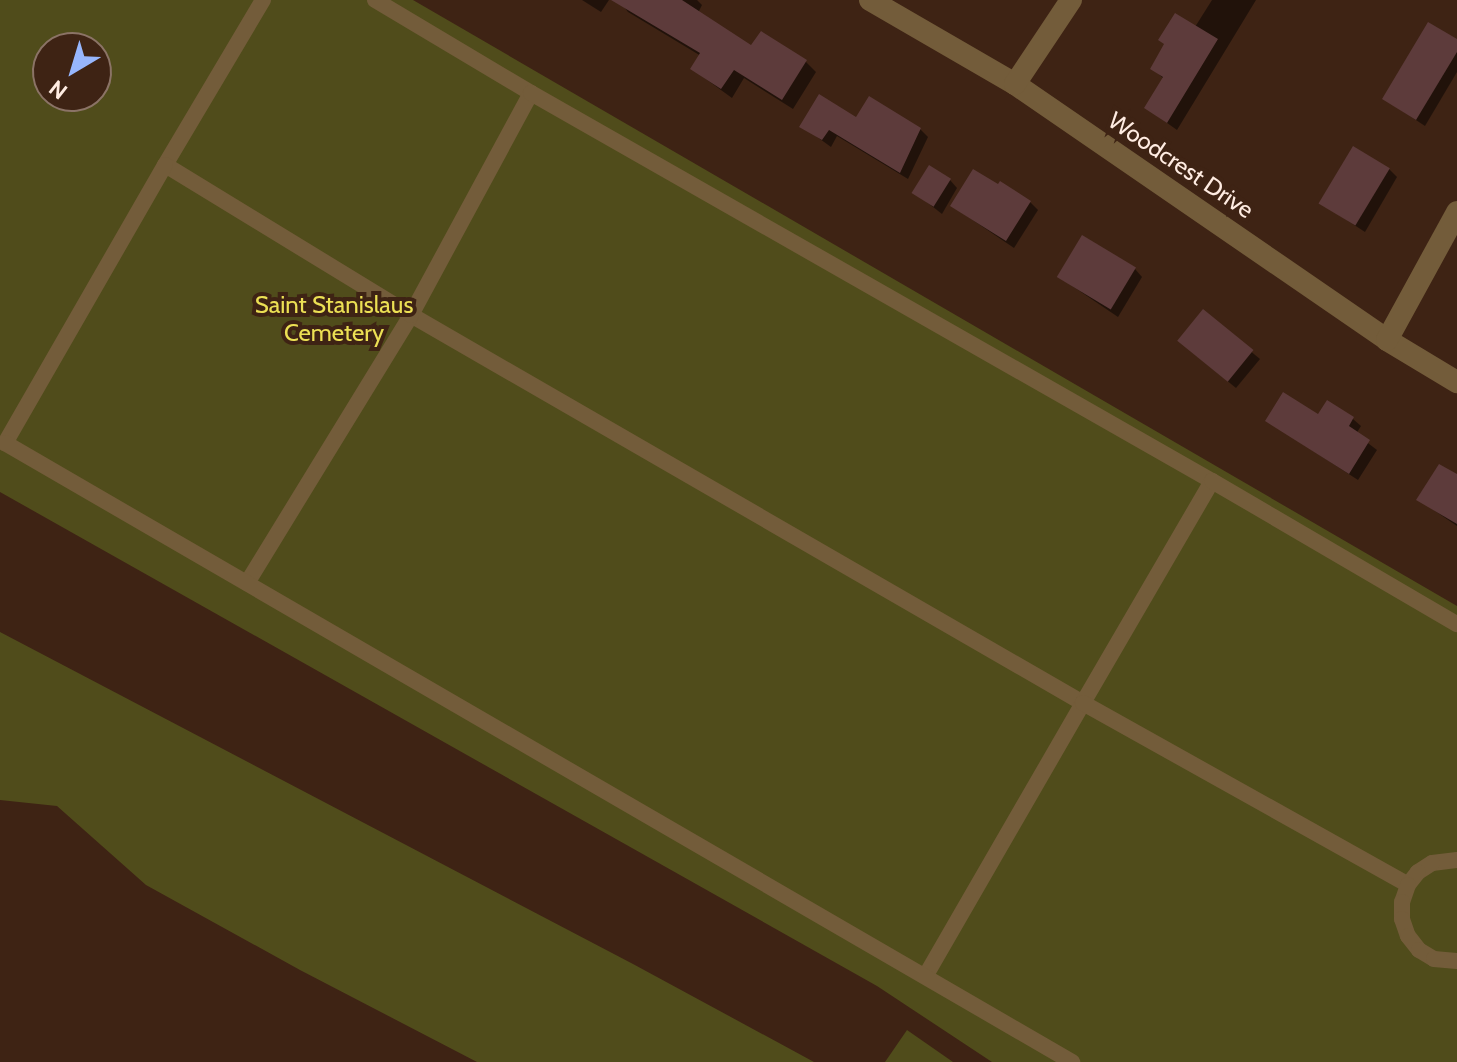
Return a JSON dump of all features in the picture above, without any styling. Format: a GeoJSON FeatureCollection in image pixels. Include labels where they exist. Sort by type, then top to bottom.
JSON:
{"type":"FeatureCollection","features":[{"type":"Feature","properties":{"kind":"street","name":"Woodcrest Drive"},"geometry":{"type":"LineString","coordinates":[[870,0],[1015,84],[1387,340],[1457,382]]}},
{"type":"Feature","properties":{"kind":"street"},"geometry":{"type":"LineString","coordinates":[[1015,84],[1071,0]]}},
{"type":"Feature","properties":{"kind":"street"},"geometry":{"type":"LineString","coordinates":[[1387,340],[1457,212]]}},
{"type":"Feature","properties":{"kind":"lane"},"geometry":{"type":"LineString","coordinates":[[263,0],[2,443],[1072,1062]]}},
{"type":"Feature","properties":{"kind":"lane"},"geometry":{"type":"LineString","coordinates":[[375,0],[531,93],[1457,624]]}},
{"type":"Feature","properties":{"kind":"lane"},"geometry":{"type":"LineString","coordinates":[[247,583],[411,315],[531,93]]}},
{"type":"Feature","properties":{"kind":"lane"},"geometry":{"type":"LineString","coordinates":[[165,165],[411,315],[1083,703],[1408,885]]}},
{"type":"Feature","properties":{"kind":"lane"},"geometry":{"type":"LineString","coordinates":[[926,975],[1212,481]]}},
{"type":"Feature","properties":{"kind":"lane"},"geometry":{"type":"LineString","coordinates":[[1457,860],[1432,863],[1408,885],[1402,902],[1402,919],[1408,936],[1419,950],[1434,959],[1457,961]]}},
{"type":"Feature","properties":{"kind":"green space","name":"Saint Stanislaus Cemetery"},"geometry":{"type":"Polygon","coordinates":[[[0,0],[413,0],[1457,606],[1457,1062],[992,1062],[877,986],[0,492],[0,0]]]}},
{"type":"Feature","properties":{"kind":"green space"},"geometry":{"type":"Polygon","coordinates":[[[0,632],[814,1062],[477,1062],[300,970],[146,885],[57,806],[0,800],[0,632]]]}},
{"type":"Feature","properties":{"kind":"green space"},"geometry":{"type":"Polygon","coordinates":[[[907,1030],[953,1062],[885,1062],[907,1030]]]}},
{"type":"Feature","properties":{"kind":"building"},"geometry":{"type":"Polygon","coordinates":[[[611,0],[682,0],[751,45],[761,31],[807,60],[782,100],[734,70],[721,89],[690,69],[700,53],[611,0]]]}},
{"type":"Feature","properties":{"kind":"building"},"geometry":{"type":"Polygon","coordinates":[[[1175,13],[1218,39],[1167,123],[1144,108],[1163,77],[1150,69],[1164,44],[1158,40],[1175,13]]]}},
{"type":"Feature","properties":{"kind":"building"},"geometry":{"type":"Polygon","coordinates":[[[1428,22],[1457,39],[1457,52],[1416,120],[1382,99],[1428,22]]]}},
{"type":"Feature","properties":{"kind":"building"},"geometry":{"type":"Polygon","coordinates":[[[819,94],[856,117],[869,96],[921,128],[900,173],[829,130],[822,140],[799,127],[819,94]]]}},
{"type":"Feature","properties":{"kind":"building"},"geometry":{"type":"Polygon","coordinates":[[[1353,146],[1390,168],[1355,226],[1318,203],[1353,146]]]}},
{"type":"Feature","properties":{"kind":"building"},"geometry":{"type":"Polygon","coordinates":[[[929,165],[951,179],[934,207],[912,193],[929,165]]]}},
{"type":"Feature","properties":{"kind":"building"},"geometry":{"type":"Polygon","coordinates":[[[973,169],[998,184],[1000,181],[1031,201],[1006,241],[950,206],[973,169]]]}},
{"type":"Feature","properties":{"kind":"building"},"geometry":{"type":"Polygon","coordinates":[[[1082,235],[1136,267],[1111,309],[1057,277],[1082,235]]]}},
{"type":"Feature","properties":{"kind":"building"},"geometry":{"type":"Polygon","coordinates":[[[1203,309],[1254,350],[1228,382],[1177,341],[1203,309]]]}},
{"type":"Feature","properties":{"kind":"building"},"geometry":{"type":"Polygon","coordinates":[[[1283,392],[1318,414],[1327,400],[1354,417],[1349,426],[1370,440],[1349,474],[1265,421],[1283,392]]]}},
{"type":"Feature","properties":{"kind":"building"},"geometry":{"type":"Polygon","coordinates":[[[1439,464],[1457,474],[1457,524],[1416,500],[1439,464]]]}}]}
